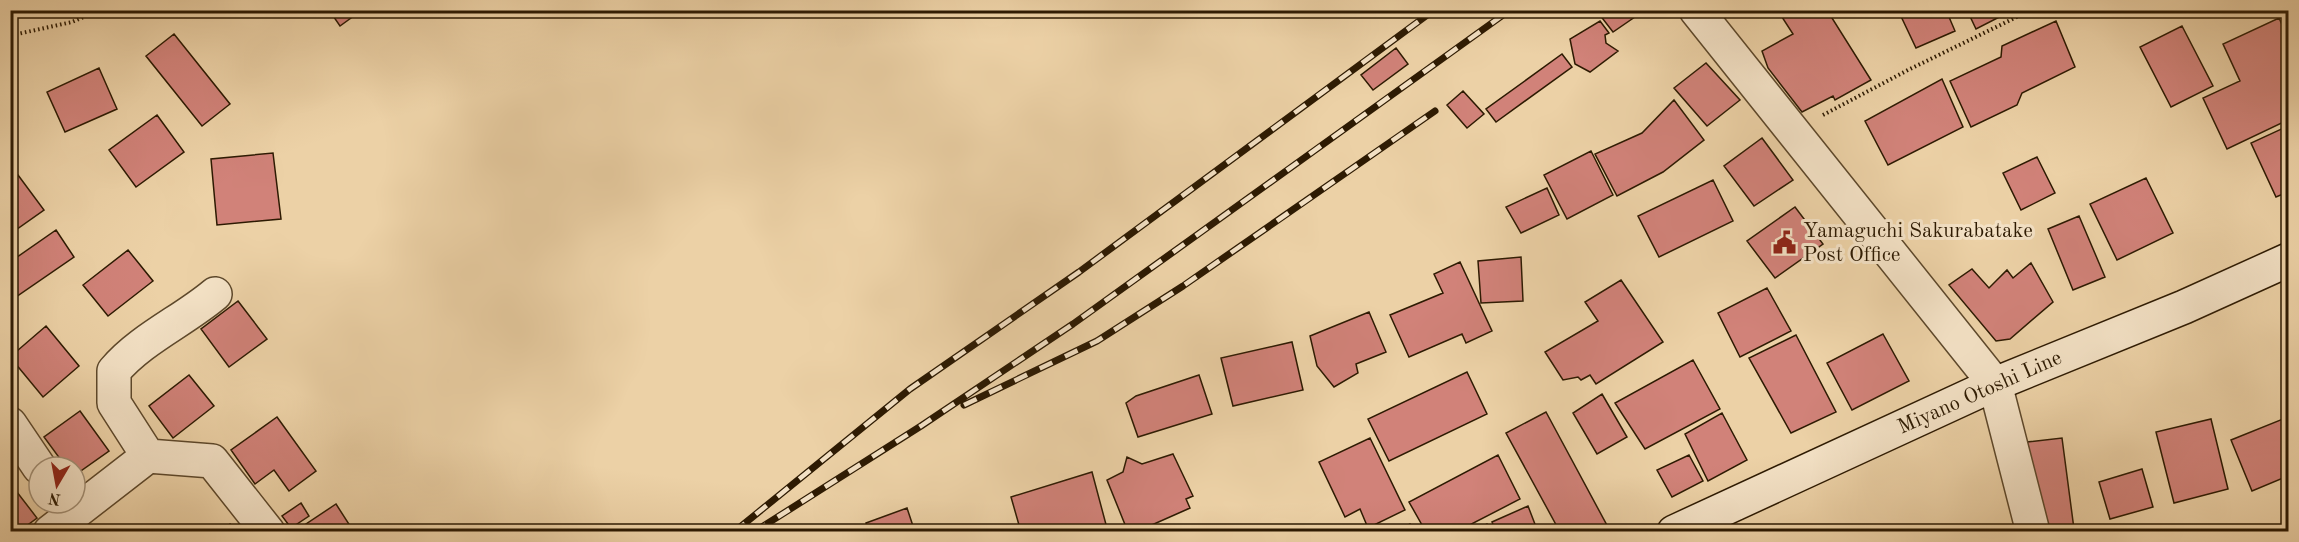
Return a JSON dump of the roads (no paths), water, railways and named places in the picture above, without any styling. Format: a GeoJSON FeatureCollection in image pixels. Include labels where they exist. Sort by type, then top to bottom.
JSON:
{"type":"FeatureCollection","features":[{"type":"Feature","properties":{"kind":"street"},"geometry":{"type":"LineString","coordinates":[[1696,10],[1995,384],[2033,531]]}},
{"type":"Feature","properties":{"kind":"street","name":"Miyano Otoshi Line"},"geometry":{"type":"LineString","coordinates":[[1674,531],[1995,384],[2184,307],[2289,260]]}},
{"type":"Feature","properties":{"kind":"street"},"geometry":{"type":"LineString","coordinates":[[148,456],[114,403],[114,371],[126,357],[191,315],[215,294]]}},
{"type":"Feature","properties":{"kind":"street"},"geometry":{"type":"LineString","coordinates":[[10,424],[31,455]]}},
{"type":"Feature","properties":{"kind":"street"},"geometry":{"type":"LineString","coordinates":[[62,516],[148,456],[212,461],[268,531]]}},
{"type":"Feature","properties":{"kind":"railway"},"geometry":{"type":"LineString","coordinates":[[734,532],[910,389],[1079,272],[1434,10]]}},
{"type":"Feature","properties":{"kind":"railway"},"geometry":{"type":"LineString","coordinates":[[754,532],[921,426],[1073,324],[1510,10]]}},
{"type":"Feature","properties":{"kind":"railway"},"geometry":{"type":"LineString","coordinates":[[964,405],[1097,341],[1183,286],[1435,111]]}},
{"type":"Feature","properties":{"kind":"place","name":"Yamaguchi Sakurabatake Post Office"},"geometry":{"type":"Point","coordinates":[1785,243]}}]}
